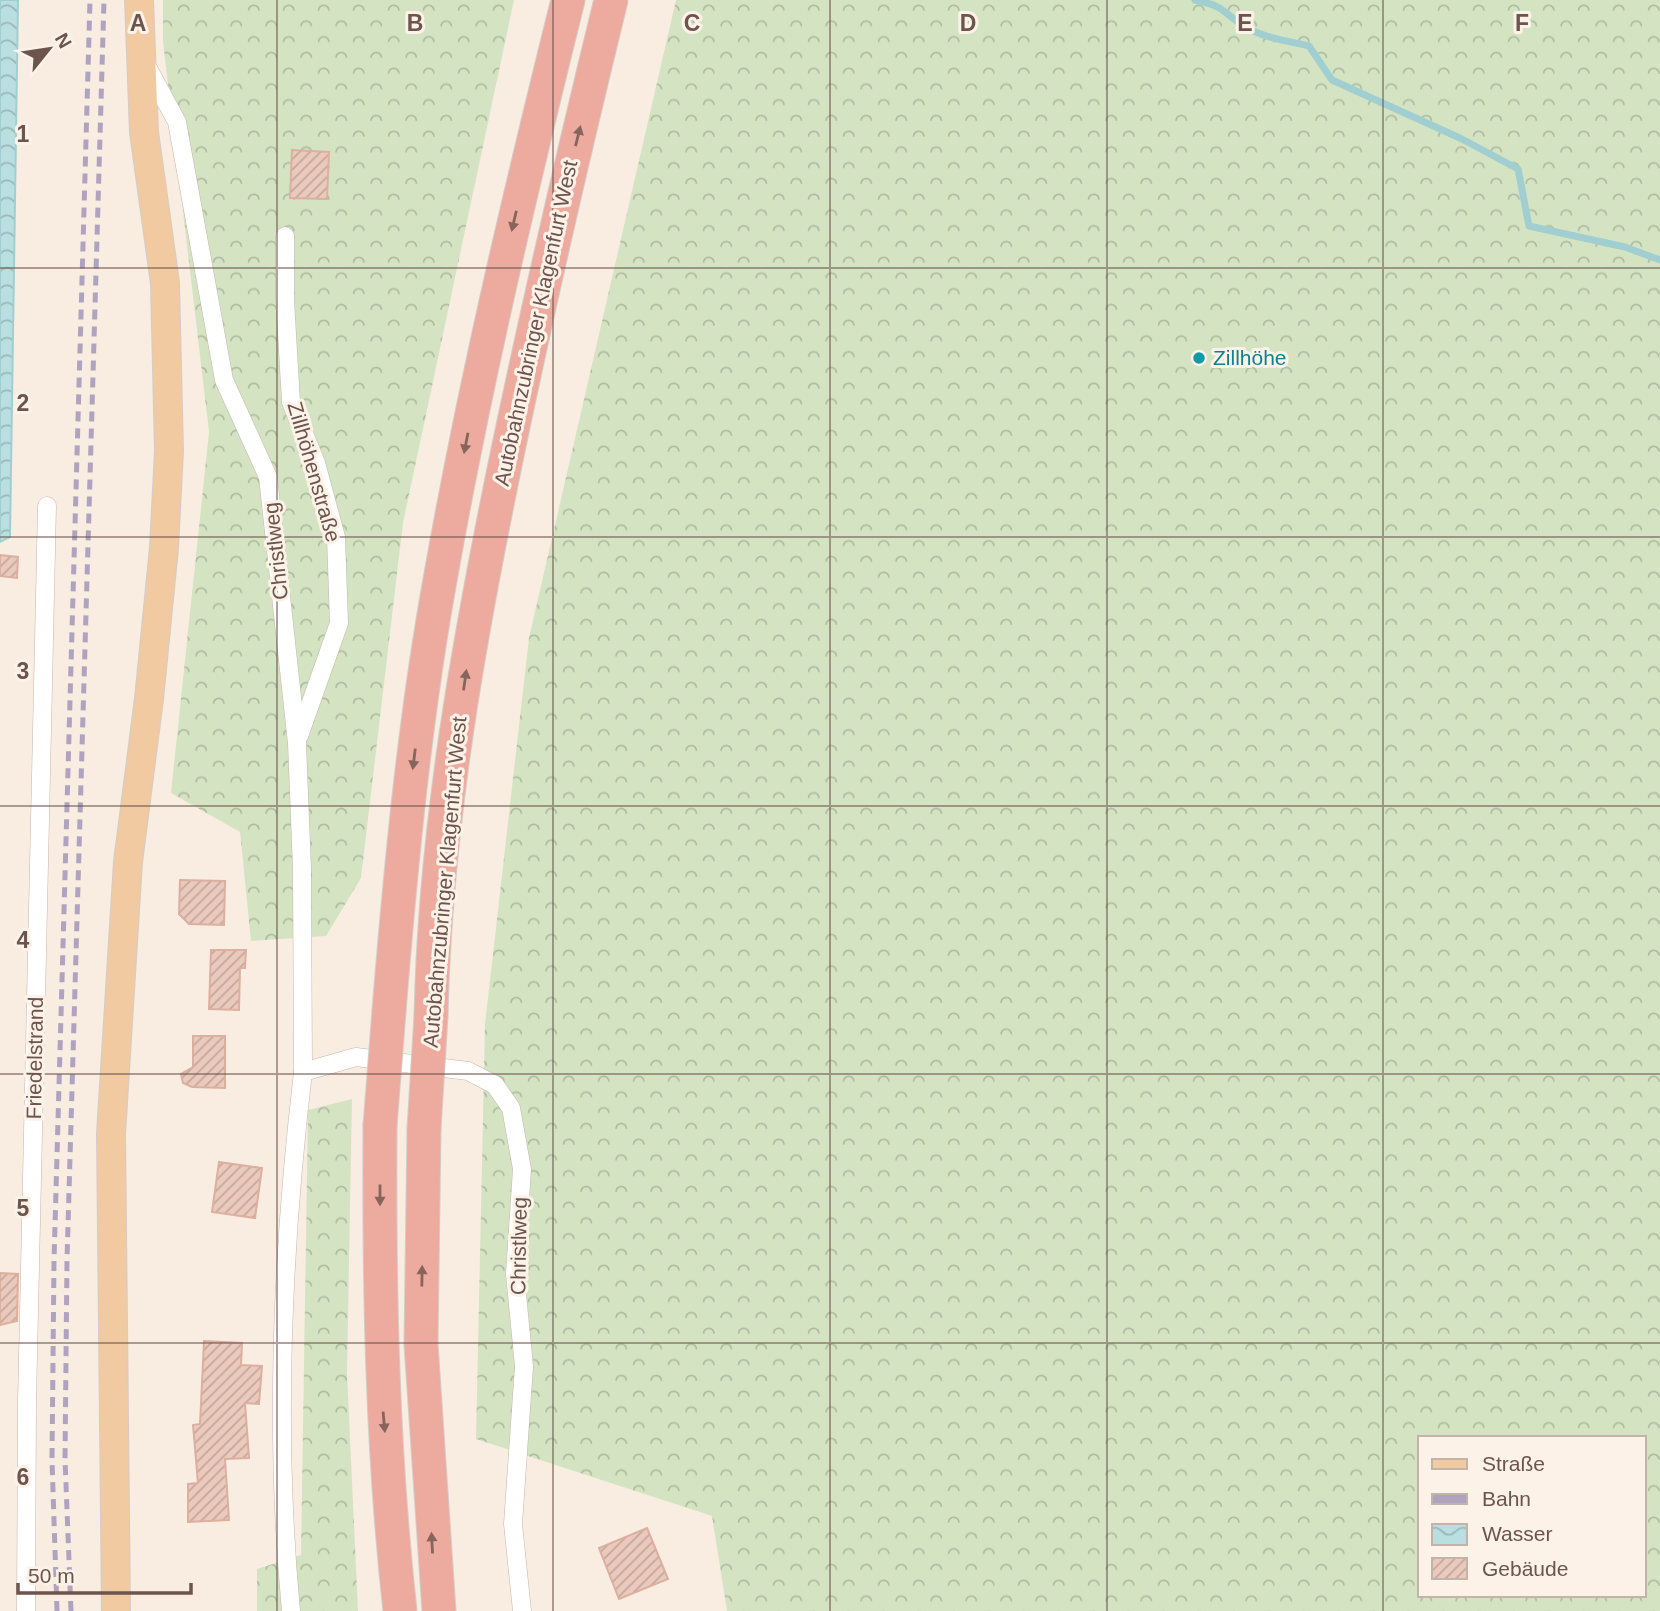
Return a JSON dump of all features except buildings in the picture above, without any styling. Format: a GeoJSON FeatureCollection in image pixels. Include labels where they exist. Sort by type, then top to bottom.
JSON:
{"type":"FeatureCollection","features":[{"type":"Feature","properties":{"kind":"highway"},"geometry":{"type":"LineString","coordinates":[[556,0],[556,45]]}},
{"type":"Feature","properties":{"kind":"highway","name":"Autobahnzubringer Klagenfurt West"},"geometry":{"type":"LineString","coordinates":[[400,1611],[382,1403],[380,1126],[404,845],[423,683],[441,570],[475,394],[568,0]]}},
{"type":"Feature","properties":{"kind":"highway","name":"Autobahnzubringer Klagenfurt West"},"geometry":{"type":"LineString","coordinates":[[439,1611],[421,1344],[424,1129],[450,779],[490,537],[549,252],[611,0]]}},
{"type":"Feature","properties":{"kind":"main road"},"geometry":{"type":"LineString","coordinates":[[116,1611],[112,1120],[128,862],[153,658],[169,451],[165,283],[144,132],[139,0]]}},
{"type":"Feature","properties":{"kind":"street","name":"Christlweg"},"geometry":{"type":"LineString","coordinates":[[139,52],[177,122],[224,380],[268,477],[297,743],[302,869],[303,1072],[291,1169],[283,1330],[283,1521],[291,1611]]}},
{"type":"Feature","properties":{"kind":"street","name":"Zillhöhenstraße"},"geometry":{"type":"LineString","coordinates":[[285,236],[285,300],[291,402],[316,463],[337,537],[339,623],[297,743]]}},
{"type":"Feature","properties":{"kind":"street","name":"Friedelstrand"},"geometry":{"type":"LineString","coordinates":[[26,1611],[27,1402],[47,506]]}},
{"type":"Feature","properties":{"kind":"street","name":"Christlweg"},"geometry":{"type":"LineString","coordinates":[[303,1072],[356,1057],[468,1071],[495,1085],[511,1108],[522,1169],[515,1274],[524,1366],[513,1524],[522,1611]]}},
{"type":"Feature","properties":{"kind":"green space"},"geometry":{"type":"Polygon","coordinates":[[[163,0],[514,0],[403,523],[361,878],[326,936],[251,941],[240,832],[171,793],[209,432],[163,42],[163,0]]]}},
{"type":"Feature","properties":{"kind":"green space"},"geometry":{"type":"Polygon","coordinates":[[[676,0],[1660,0],[1660,1611],[727,1611],[712,1516],[476,1439],[485,1024],[529,638],[676,0]]]}},
{"type":"Feature","properties":{"kind":"green space"},"geometry":{"type":"Polygon","coordinates":[[[352,1099],[347,1373],[358,1611],[257,1611],[257,1569],[301,1555],[308,1110],[352,1099]]]}},
{"type":"Feature","properties":{"kind":"water"},"geometry":{"type":"Polygon","coordinates":[[[0,0],[18,0],[10,537],[0,542],[0,0]]]}},
{"type":"Feature","properties":{"kind":"waterway"},"geometry":{"type":"LineString","coordinates":[[1195,0],[1218,7],[1244,26],[1259,33],[1309,46],[1332,80],[1462,139],[1518,169],[1529,226],[1625,247],[1660,260]]}},
{"type":"Feature","properties":{"kind":"railway"},"geometry":{"type":"LineString","coordinates":[[57,1611],[52,1460],[54,1261],[90,0]]}},
{"type":"Feature","properties":{"kind":"railway"},"geometry":{"type":"LineString","coordinates":[[71,1611],[65,1459],[67,1260],[104,0]]}},
{"type":"Feature","properties":{"kind":"place","name":"Zillhöhe"},"geometry":{"type":"Point","coordinates":[1199,358]}}]}
